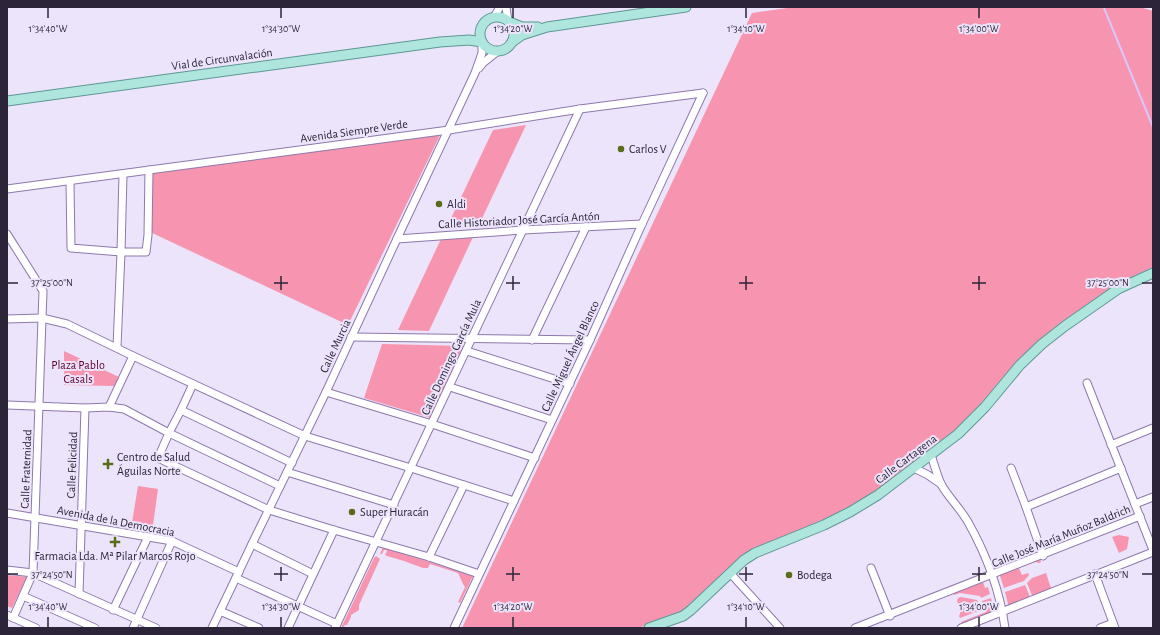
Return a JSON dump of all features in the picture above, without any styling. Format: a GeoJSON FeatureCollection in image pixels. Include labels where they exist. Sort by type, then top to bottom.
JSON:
{"type":"FeatureCollection","features":[{"type":"Feature","properties":{"kind":"main road"},"geometry":{"type":"LineString","coordinates":[[547,27],[522,35],[506,48],[498,51],[489,49],[482,42],[480,34],[482,27],[489,19],[494,17],[501,18],[522,27],[547,27],[686,7]]}},
{"type":"Feature","properties":{"kind":"main road"},"geometry":{"type":"LineString","coordinates":[[508,22],[514,31],[512,42]]}},
{"type":"Feature","properties":{"kind":"main road","name":"Vial de Circunvalación"},"geometry":{"type":"LineString","coordinates":[[440,42],[466,35],[482,27]]}},
{"type":"Feature","properties":{"kind":"main road","name":"Vial de Circunvalación"},"geometry":{"type":"LineString","coordinates":[[7,101],[440,42],[468,40],[482,42]]}},
{"type":"Feature","properties":{"kind":"main road","name":"Calle Cartagena"},"geometry":{"type":"LineString","coordinates":[[649,628],[683,616],[731,574],[744,560],[755,553],[824,525],[850,512],[878,495],[958,434],[972,421],[1020,365],[1042,344],[1118,289],[1153,274]]}},
{"type":"Feature","properties":{"kind":"street"},"geometry":{"type":"LineString","coordinates":[[494,17],[500,7]]}},
{"type":"Feature","properties":{"kind":"street"},"geometry":{"type":"LineString","coordinates":[[506,7],[508,22]]}},
{"type":"Feature","properties":{"kind":"street","name":"Calle Murcia"},"geometry":{"type":"LineString","coordinates":[[212,628],[326,392],[449,130],[475,73],[482,53],[482,42]]}},
{"type":"Feature","properties":{"kind":"street","name":"Calle Murcia"},"geometry":{"type":"LineString","coordinates":[[475,73],[483,63],[498,51]]}},
{"type":"Feature","properties":{"kind":"street","name":"Avenida Siempre Verde"},"geometry":{"type":"LineString","coordinates":[[7,189],[449,130],[580,109],[703,93]]}},
{"type":"Feature","properties":{"kind":"street","name":"Calle Miguel Ángel Blanco"},"geometry":{"type":"LineString","coordinates":[[454,628],[570,384],[703,93]]}},
{"type":"Feature","properties":{"kind":"street","name":"Calle Domingo García Mula"},"geometry":{"type":"LineString","coordinates":[[336,626],[580,109]]}},
{"type":"Feature","properties":{"kind":"street"},"geometry":{"type":"LineString","coordinates":[[70,181],[71,248],[121,252],[146,252],[148,234],[149,170]]}},
{"type":"Feature","properties":{"kind":"street"},"geometry":{"type":"LineString","coordinates":[[116,347],[123,174]]}},
{"type":"Feature","properties":{"kind":"street","name":"Calle Historiador José García Antón"},"geometry":{"type":"LineString","coordinates":[[397,239],[523,230],[642,224]]}},
{"type":"Feature","properties":{"kind":"street"},"geometry":{"type":"LineString","coordinates":[[532,340],[586,227]]}},
{"type":"Feature","properties":{"kind":"street","name":"Calle Fraternidad"},"geometry":{"type":"LineString","coordinates":[[7,234],[43,291],[33,573],[23,596],[10,616]]}},
{"type":"Feature","properties":{"kind":"street"},"geometry":{"type":"LineString","coordinates":[[7,319],[42,318],[67,324],[305,436],[514,501]]}},
{"type":"Feature","properties":{"kind":"street"},"geometry":{"type":"LineString","coordinates":[[351,337],[590,340]]}},
{"type":"Feature","properties":{"kind":"street"},"geometry":{"type":"LineString","coordinates":[[466,351],[570,384]]}},
{"type":"Feature","properties":{"kind":"street"},"geometry":{"type":"LineString","coordinates":[[109,407],[133,356]]}},
{"type":"Feature","properties":{"kind":"street"},"geometry":{"type":"LineString","coordinates":[[961,627],[1153,551],[1086,383]]}},
{"type":"Feature","properties":{"kind":"street"},"geometry":{"type":"LineString","coordinates":[[193,384],[158,458],[269,510],[429,557],[479,574]]}},
{"type":"Feature","properties":{"kind":"street"},"geometry":{"type":"LineString","coordinates":[[450,387],[552,420]]}},
{"type":"Feature","properties":{"kind":"street"},"geometry":{"type":"LineString","coordinates":[[326,392],[432,424],[535,458]]}},
{"type":"Feature","properties":{"kind":"street"},"geometry":{"type":"LineString","coordinates":[[7,405],[85,408],[109,407],[124,409],[280,486]]}},
{"type":"Feature","properties":{"kind":"street","name":"Calle Felicidad"},"geometry":{"type":"LineString","coordinates":[[79,594],[85,408]]}},
{"type":"Feature","properties":{"kind":"street"},"geometry":{"type":"LineString","coordinates":[[181,410],[292,463]]}},
{"type":"Feature","properties":{"kind":"street"},"geometry":{"type":"LineString","coordinates":[[1111,445],[1153,428]]}},
{"type":"Feature","properties":{"kind":"street"},"geometry":{"type":"LineString","coordinates":[[931,455],[942,484],[967,520],[981,546],[998,593],[1003,611],[1005,628]]}},
{"type":"Feature","properties":{"kind":"street"},"geometry":{"type":"LineString","coordinates":[[914,468],[942,484]]}},
{"type":"Feature","properties":{"kind":"street"},"geometry":{"type":"LineString","coordinates":[[1011,468],[1042,555]]}},
{"type":"Feature","properties":{"kind":"street"},"geometry":{"type":"LineString","coordinates":[[1026,507],[1120,468]]}},
{"type":"Feature","properties":{"kind":"street"},"geometry":{"type":"LineString","coordinates":[[287,472],[394,504]]}},
{"type":"Feature","properties":{"kind":"street"},"geometry":{"type":"LineString","coordinates":[[429,557],[464,485]]}},
{"type":"Feature","properties":{"kind":"street"},"geometry":{"type":"LineString","coordinates":[[1135,504],[1153,497]]}},
{"type":"Feature","properties":{"kind":"street","name":"Avenida de la Democracia"},"geometry":{"type":"LineString","coordinates":[[7,513],[172,541],[336,626]]}},
{"type":"Feature","properties":{"kind":"street","name":"Calle José María Muñoz Baldrich"},"geometry":{"type":"LineString","coordinates":[[855,628],[922,603],[1140,516]]}},
{"type":"Feature","properties":{"kind":"street"},"geometry":{"type":"LineString","coordinates":[[288,628],[334,530]]}},
{"type":"Feature","properties":{"kind":"street"},"geometry":{"type":"LineString","coordinates":[[113,610],[148,537]]}},
{"type":"Feature","properties":{"kind":"street"},"geometry":{"type":"LineString","coordinates":[[133,628],[172,541]]}},
{"type":"Feature","properties":{"kind":"street"},"geometry":{"type":"LineString","coordinates":[[252,544],[313,574]]}},
{"type":"Feature","properties":{"kind":"street"},"geometry":{"type":"LineString","coordinates":[[871,568],[889,615]]}},
{"type":"Feature","properties":{"kind":"street"},"geometry":{"type":"LineString","coordinates":[[7,570],[33,573],[156,628]]}},
{"type":"Feature","properties":{"kind":"street"},"geometry":{"type":"LineString","coordinates":[[731,574],[780,628]]}},
{"type":"Feature","properties":{"kind":"street"},"geometry":{"type":"LineString","coordinates":[[1096,574],[1114,625],[1100,628]]}},
{"type":"Feature","properties":{"kind":"street"},"geometry":{"type":"LineString","coordinates":[[23,596],[95,628]]}},
{"type":"Feature","properties":{"kind":"street"},"geometry":{"type":"LineString","coordinates":[[220,611],[259,628]]}},
{"type":"Feature","properties":{"kind":"street"},"geometry":{"type":"LineString","coordinates":[[10,616],[36,628]]}},
{"type":"Feature","properties":{"kind":"green space"},"geometry":{"type":"Polygon","coordinates":[[[795,7],[1140,7],[1153,11],[1153,267],[1103,293],[1039,342],[1019,360],[958,429],[879,490],[852,507],[766,544],[740,558],[692,605],[676,615],[656,623],[637,628],[462,628],[752,13],[795,7]]]}},
{"type":"Feature","properties":{"kind":"green space"},"geometry":{"type":"Polygon","coordinates":[[[526,125],[478,227],[446,229],[493,130],[526,125]]]}},
{"type":"Feature","properties":{"kind":"green space"},"geometry":{"type":"Polygon","coordinates":[[[440,135],[348,325],[150,232],[152,173],[440,135]]]}},
{"type":"Feature","properties":{"kind":"green space"},"geometry":{"type":"Polygon","coordinates":[[[473,237],[429,331],[398,330],[441,239],[473,237]]]}},
{"type":"Feature","properties":{"kind":"green space"},"geometry":{"type":"Polygon","coordinates":[[[382,344],[463,346],[431,418],[364,398],[382,344]]]}},
{"type":"Feature","properties":{"kind":"green space","name":"Plaza Pablo Casals"},"geometry":{"type":"Polygon","coordinates":[[[64,351],[119,377],[114,386],[64,385],[64,351]]]}},
{"type":"Feature","properties":{"kind":"green space"},"geometry":{"type":"Polygon","coordinates":[[[138,486],[158,489],[152,532],[131,529],[138,486]]]}},
{"type":"Feature","properties":{"kind":"green space"},"geometry":{"type":"Polygon","coordinates":[[[1119,535],[1129,537],[1127,549],[1119,553],[1112,537],[1119,535]]]}},
{"type":"Feature","properties":{"kind":"green space"},"geometry":{"type":"Polygon","coordinates":[[[383,547],[473,576],[460,603],[458,602],[465,587],[458,573],[430,564],[428,568],[423,568],[387,556],[385,555],[386,550],[380,554],[383,547]]]}},
{"type":"Feature","properties":{"kind":"green space"},"geometry":{"type":"Polygon","coordinates":[[[376,556],[380,559],[359,605],[359,610],[351,615],[347,625],[341,628],[374,558],[376,556]]]}},
{"type":"Feature","properties":{"kind":"green space"},"geometry":{"type":"Polygon","coordinates":[[[1040,557],[1041,562],[1035,562],[1019,568],[1022,575],[1028,573],[1029,575],[1024,581],[1004,588],[999,573],[1040,557]]]}},
{"type":"Feature","properties":{"kind":"green space"},"geometry":{"type":"Polygon","coordinates":[[[1046,573],[1052,591],[1033,598],[1027,583],[1032,578],[1046,573]]]}},
{"type":"Feature","properties":{"kind":"green space"},"geometry":{"type":"Polygon","coordinates":[[[7,575],[27,577],[12,608],[7,606],[7,575]]]}},
{"type":"Feature","properties":{"kind":"green space"},"geometry":{"type":"Polygon","coordinates":[[[982,579],[985,588],[988,587],[990,594],[981,598],[980,596],[960,593],[954,595],[953,591],[982,579]]]}},
{"type":"Feature","properties":{"kind":"green space"},"geometry":{"type":"Polygon","coordinates":[[[1025,585],[1031,599],[1009,608],[1005,592],[1025,585]]]}},
{"type":"Feature","properties":{"kind":"green space"},"geometry":{"type":"Polygon","coordinates":[[[961,597],[977,600],[981,610],[960,618],[959,616],[961,611],[957,601],[958,598],[961,597]]]}},
{"type":"Feature","properties":{"kind":"green space"},"geometry":{"type":"Polygon","coordinates":[[[991,598],[995,613],[963,626],[961,622],[986,612],[982,601],[991,598]]]}},
{"type":"Feature","properties":{"kind":"waterway"},"geometry":{"type":"LineString","coordinates":[[1104,8],[1153,127]]}},
{"type":"Feature","properties":{"kind":"place","name":"Carlos V"},"geometry":{"type":"Point","coordinates":[621,149]}},
{"type":"Feature","properties":{"kind":"place","name":"Aldi"},"geometry":{"type":"Point","coordinates":[439,204]}},
{"type":"Feature","properties":{"kind":"place","name":"Centro de Salud Águilas Norte"},"geometry":{"type":"Point","coordinates":[108,464]}},
{"type":"Feature","properties":{"kind":"place","name":"Super Huracán"},"geometry":{"type":"Point","coordinates":[352,512]}},
{"type":"Feature","properties":{"kind":"place","name":"Farmacia Lda. Mª Pilar Marcos Rojo"},"geometry":{"type":"Point","coordinates":[115,542]}},
{"type":"Feature","properties":{"kind":"place","name":"Bodega"},"geometry":{"type":"Point","coordinates":[789,575]}}]}
